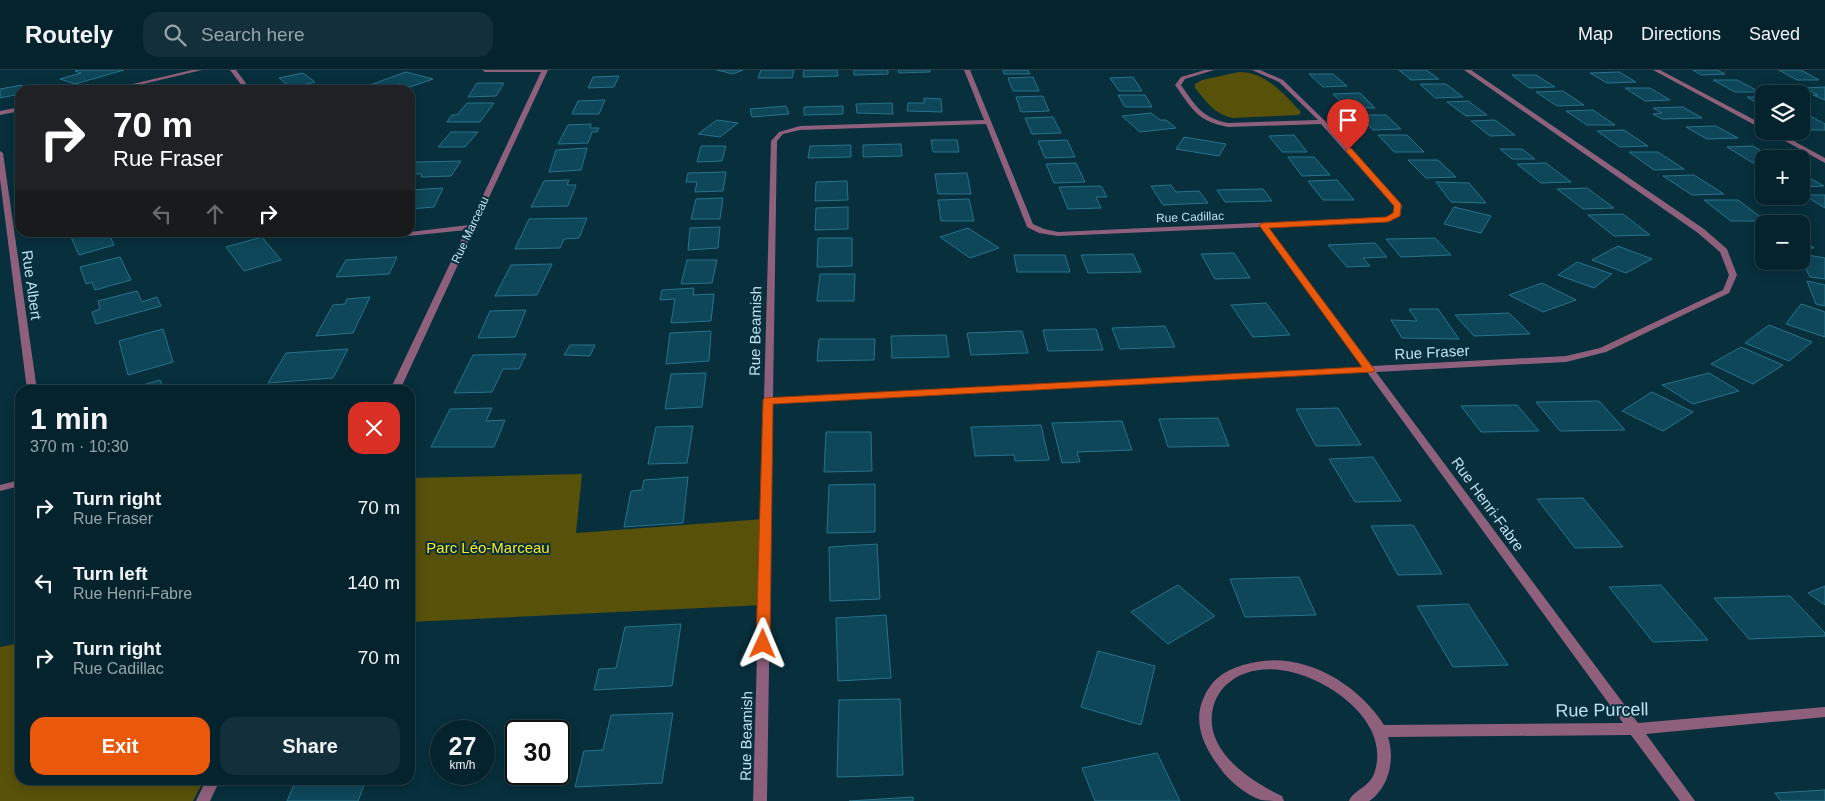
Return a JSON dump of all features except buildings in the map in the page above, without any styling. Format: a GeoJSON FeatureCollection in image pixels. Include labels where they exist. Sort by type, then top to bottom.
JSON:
{"type":"FeatureCollection","features":[{"type":"Feature","properties":{"kind":"street"},"geometry":{"type":"LineString","coordinates":[[132,85],[199,70]]}},
{"type":"Feature","properties":{"kind":"street"},"geometry":{"type":"LineString","coordinates":[[233,70],[244,85]]}},
{"type":"Feature","properties":{"kind":"street"},"geometry":{"type":"LineString","coordinates":[[485,70],[545,70]]}},
{"type":"Feature","properties":{"kind":"street","name":"Rue Marceau"},"geometry":{"type":"LineString","coordinates":[[397,385],[545,70]]}},
{"type":"Feature","properties":{"kind":"street","name":"Rue Cadillac"},"geometry":{"type":"LineString","coordinates":[[967,70],[1030,225],[1042,231],[1058,234],[1263,225],[1388,219],[1397,214],[1398,206],[1323,122],[1281,81],[1255,70]]}},
{"type":"Feature","properties":{"kind":"street"},"geometry":{"type":"LineString","coordinates":[[1212,70],[1183,78],[1178,85],[1204,119],[1228,125],[1323,122]]}},
{"type":"Feature","properties":{"kind":"street","name":"Rue Fraser"},"geometry":{"type":"LineString","coordinates":[[768,401],[1566,359],[1602,350],[1726,292],[1733,275],[1724,251],[1701,231],[1466,70]]}},
{"type":"Feature","properties":{"kind":"street"},"geometry":{"type":"LineString","coordinates":[[1656,70],[1755,123]]}},
{"type":"Feature","properties":{"kind":"street"},"geometry":{"type":"LineString","coordinates":[[0,113],[15,109]]}},
{"type":"Feature","properties":{"kind":"street","name":"Rue Beamish"},"geometry":{"type":"LineString","coordinates":[[760,801],[774,141],[781,133],[800,128],[988,122]]}},
{"type":"Feature","properties":{"kind":"street"},"geometry":{"type":"LineString","coordinates":[[1786,140],[1825,161]]}},
{"type":"Feature","properties":{"kind":"street","name":"Rue Albert"},"geometry":{"type":"LineString","coordinates":[[0,153],[31,385]]}},
{"type":"Feature","properties":{"kind":"street","name":"Rue Henri-Fabre"},"geometry":{"type":"LineString","coordinates":[[1263,225],[1688,801]]}},
{"type":"Feature","properties":{"kind":"street"},"geometry":{"type":"LineString","coordinates":[[415,233],[471,227]]}},
{"type":"Feature","properties":{"kind":"street"},"geometry":{"type":"LineString","coordinates":[[0,488],[15,484]]}},
{"type":"Feature","properties":{"kind":"street"},"geometry":{"type":"LineString","coordinates":[[1277,801],[1255,791],[1230,772],[1213,749],[1205,725],[1206,703],[1217,684],[1236,671],[1260,665],[1287,666],[1316,674],[1342,688],[1365,707],[1380,731],[1386,755],[1382,777],[1368,795],[1356,801]]}},
{"type":"Feature","properties":{"kind":"street","name":"Rue Purcell"},"geometry":{"type":"LineString","coordinates":[[1380,731],[1635,729],[1825,712]]}},
{"type":"Feature","properties":{"kind":"street"},"geometry":{"type":"LineString","coordinates":[[203,801],[211,785]]}},
{"type":"Feature","properties":{"kind":"green space"},"geometry":{"type":"Polygon","coordinates":[[[1239,72],[1258,76],[1274,85],[1301,112],[1299,115],[1233,118],[1221,114],[1207,103],[1195,88],[1195,84],[1202,80],[1239,72]]]}},
{"type":"Feature","properties":{"kind":"green space","name":"Parc Léo-Marceau"},"geometry":{"type":"Polygon","coordinates":[[[582,474],[576,533],[765,519],[764,605],[415,622],[415,478],[582,474]]]}},
{"type":"Feature","properties":{"kind":"green space"},"geometry":{"type":"Polygon","coordinates":[[[15,644],[15,785],[201,785],[193,801],[0,801],[0,647],[15,644]]]}},
{"type":"Feature","properties":{"kind":"route"},"geometry":{"type":"LineString","coordinates":[[763,644],[768,401],[1370,370],[1263,225],[1388,219],[1397,214],[1398,206],[1348,150]]}}]}
